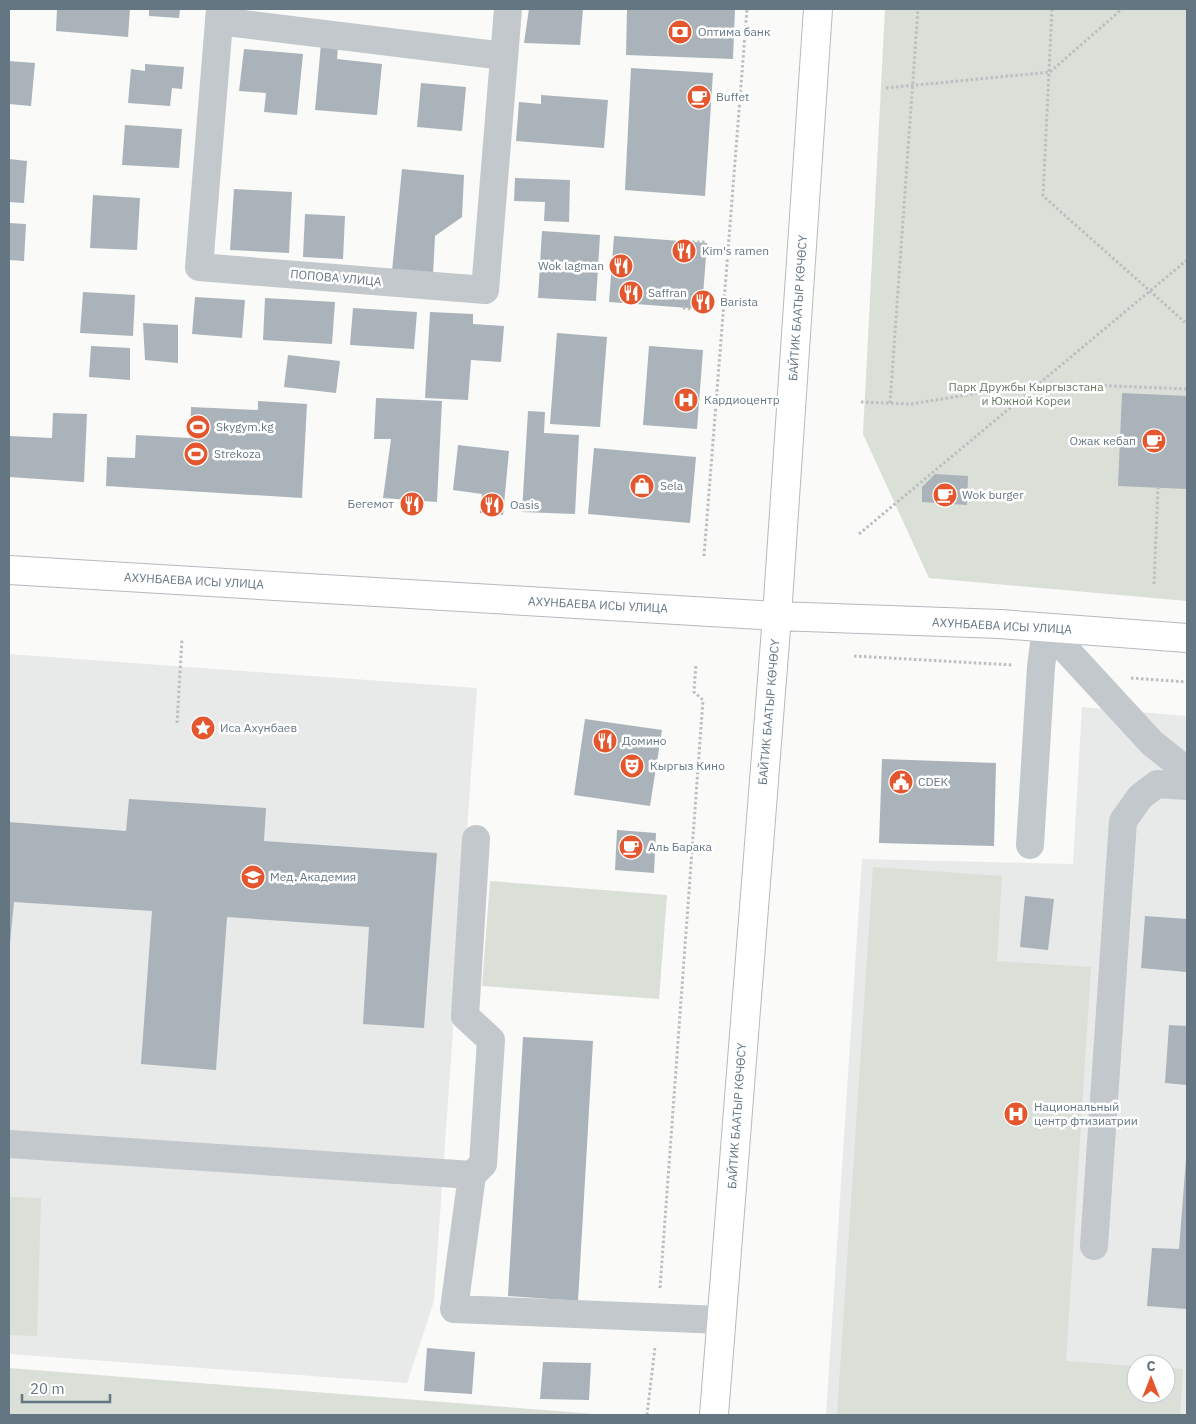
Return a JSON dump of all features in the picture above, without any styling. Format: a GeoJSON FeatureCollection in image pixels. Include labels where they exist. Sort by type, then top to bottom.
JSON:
{"type":"FeatureCollection","features":[{"type":"Feature","properties":{"kind":"main road","name":"БАЙТИК БААТЫР КӨЧӨСҮ"},"geometry":{"type":"LineString","coordinates":[[714,1415],[777,616],[818,9]]}},
{"type":"Feature","properties":{"kind":"main road","name":"АХУНБАЕВА ИСЫ УЛИЦА"},"geometry":{"type":"LineString","coordinates":[[9,570],[777,616],[1046,628],[1187,638]]}},
{"type":"Feature","properties":{"kind":"street","name":"ПОПОВА УЛИЦА"},"geometry":{"type":"LineString","coordinates":[[504,56],[219,15],[199,267],[485,290],[508,9]]}},
{"type":"Feature","properties":{"kind":"street"},"geometry":{"type":"LineString","coordinates":[[1046,628],[1152,743],[1187,771]]}},
{"type":"Feature","properties":{"kind":"street"},"geometry":{"type":"LineString","coordinates":[[1030,846],[1041,667],[1046,628]]}},
{"type":"Feature","properties":{"kind":"street"},"geometry":{"type":"LineString","coordinates":[[1094,1246],[1123,821],[1140,797],[1157,784],[1187,786]]}},
{"type":"Feature","properties":{"kind":"street"},"geometry":{"type":"LineString","coordinates":[[476,839],[465,1016],[491,1040],[483,1164],[472,1175],[454,1309],[721,1320]]}},
{"type":"Feature","properties":{"kind":"street"},"geometry":{"type":"LineString","coordinates":[[9,1144],[472,1175]]}},
{"type":"Feature","properties":{"kind":"path"},"geometry":{"type":"LineString","coordinates":[[704,556],[747,9]]}},
{"type":"Feature","properties":{"kind":"path"},"geometry":{"type":"LineString","coordinates":[[890,403],[918,9]]}},
{"type":"Feature","properties":{"kind":"path"},"geometry":{"type":"LineString","coordinates":[[1052,9],[1043,196],[1187,324]]}},
{"type":"Feature","properties":{"kind":"path"},"geometry":{"type":"LineString","coordinates":[[886,88],[1050,72],[1122,9]]}},
{"type":"Feature","properties":{"kind":"path"},"geometry":{"type":"LineString","coordinates":[[687,242],[706,242]]}},
{"type":"Feature","properties":{"kind":"path"},"geometry":{"type":"LineString","coordinates":[[859,534],[1187,260]]}},
{"type":"Feature","properties":{"kind":"path"},"geometry":{"type":"LineString","coordinates":[[683,308],[702,310]]}},
{"type":"Feature","properties":{"kind":"path"},"geometry":{"type":"LineString","coordinates":[[861,402],[911,404],[1040,383],[1187,389]]}},
{"type":"Feature","properties":{"kind":"path"},"geometry":{"type":"LineString","coordinates":[[1154,584],[1158,487]]}},
{"type":"Feature","properties":{"kind":"path"},"geometry":{"type":"LineString","coordinates":[[177,723],[182,639]]}},
{"type":"Feature","properties":{"kind":"path"},"geometry":{"type":"LineString","coordinates":[[647,1415],[658,1317],[703,700],[694,692],[696,664]]}},
{"type":"Feature","properties":{"kind":"shaded area"},"geometry":{"type":"Polygon","coordinates":[[[9,654],[477,688],[434,1301],[407,1383],[9,1354],[9,654]]]}},
{"type":"Feature","properties":{"kind":"shaded area","name":"Национальный центр фтизиатрии"},"geometry":{"type":"Polygon","coordinates":[[[1082,707],[1187,716],[1187,1415],[826,1415],[862,859],[1073,864],[1082,707]]]}},
{"type":"Feature","properties":{"kind":"green space","name":"Парк Дружбы Кыргызстана и Южной Кореи"},"geometry":{"type":"Polygon","coordinates":[[[885,9],[1187,9],[1187,601],[929,578],[863,434],[885,9]]]}},
{"type":"Feature","properties":{"kind":"green space"},"geometry":{"type":"Polygon","coordinates":[[[873,867],[1002,876],[997,961],[1091,967],[1066,1361],[1126,1365],[1126,1404],[1176,1404],[1176,1369],[1183,1369],[1180,1415],[837,1415],[873,867]]]}},
{"type":"Feature","properties":{"kind":"green space"},"geometry":{"type":"Polygon","coordinates":[[[490,881],[667,895],[659,999],[482,986],[490,881]]]}},
{"type":"Feature","properties":{"kind":"green space"},"geometry":{"type":"Polygon","coordinates":[[[9,1197],[41,1198],[37,1336],[9,1335],[9,1197]]]}},
{"type":"Feature","properties":{"kind":"green space"},"geometry":{"type":"Polygon","coordinates":[[[9,1368],[608,1415],[9,1415],[9,1368]]]}},
{"type":"Feature","properties":{"kind":"building"},"geometry":{"type":"Polygon","coordinates":[[[57,9],[130,9],[128,37],[56,31],[57,9]]]}},
{"type":"Feature","properties":{"kind":"building"},"geometry":{"type":"Polygon","coordinates":[[[149,9],[180,9],[179,18],[149,16],[149,9]]]}},
{"type":"Feature","properties":{"kind":"building"},"geometry":{"type":"Polygon","coordinates":[[[529,9],[583,9],[580,45],[524,43],[529,9]]]}},
{"type":"Feature","properties":{"kind":"building","name":"Оптима банк"},"geometry":{"type":"Polygon","coordinates":[[[627,9],[735,9],[733,59],[626,55],[627,9]]]}},
{"type":"Feature","properties":{"kind":"building"},"geometry":{"type":"Polygon","coordinates":[[[321,44],[338,46],[337,59],[382,64],[377,115],[315,110],[321,44]]]}},
{"type":"Feature","properties":{"kind":"building"},"geometry":{"type":"Polygon","coordinates":[[[244,49],[303,54],[297,115],[264,112],[266,93],[239,91],[244,49]]]}},
{"type":"Feature","properties":{"kind":"building"},"geometry":{"type":"Polygon","coordinates":[[[9,61],[35,63],[31,106],[9,104],[9,61]]]}},
{"type":"Feature","properties":{"kind":"building"},"geometry":{"type":"Polygon","coordinates":[[[145,64],[184,67],[182,89],[172,88],[170,106],[128,103],[131,69],[145,71],[145,64]]]}},
{"type":"Feature","properties":{"kind":"building"},"geometry":{"type":"Polygon","coordinates":[[[631,68],[713,73],[705,196],[625,190],[631,68]]]}},
{"type":"Feature","properties":{"kind":"building"},"geometry":{"type":"Polygon","coordinates":[[[421,83],[466,87],[462,131],[417,127],[421,83]]]}},
{"type":"Feature","properties":{"kind":"building"},"geometry":{"type":"Polygon","coordinates":[[[541,95],[608,100],[604,148],[516,141],[519,102],[541,104],[541,95]]]}},
{"type":"Feature","properties":{"kind":"building"},"geometry":{"type":"Polygon","coordinates":[[[125,125],[182,129],[179,168],[122,165],[125,125]]]}},
{"type":"Feature","properties":{"kind":"building"},"geometry":{"type":"Polygon","coordinates":[[[9,159],[27,161],[24,203],[9,202],[9,159]]]}},
{"type":"Feature","properties":{"kind":"building"},"geometry":{"type":"Polygon","coordinates":[[[402,169],[464,175],[462,217],[435,236],[433,275],[392,271],[402,169]]]}},
{"type":"Feature","properties":{"kind":"building"},"geometry":{"type":"Polygon","coordinates":[[[515,178],[570,180],[569,222],[544,221],[545,202],[514,201],[515,178]]]}},
{"type":"Feature","properties":{"kind":"building"},"geometry":{"type":"Polygon","coordinates":[[[234,189],[292,192],[289,253],[230,250],[234,189]]]}},
{"type":"Feature","properties":{"kind":"building"},"geometry":{"type":"Polygon","coordinates":[[[93,195],[140,198],[137,250],[90,248],[93,195]]]}},
{"type":"Feature","properties":{"kind":"building"},"geometry":{"type":"Polygon","coordinates":[[[305,214],[345,216],[343,259],[303,257],[305,214]]]}},
{"type":"Feature","properties":{"kind":"building"},"geometry":{"type":"Polygon","coordinates":[[[9,223],[26,224],[24,261],[9,260],[9,223]]]}},
{"type":"Feature","properties":{"kind":"building"},"geometry":{"type":"Polygon","coordinates":[[[542,231],[600,235],[596,301],[538,298],[542,231]]]}},
{"type":"Feature","properties":{"kind":"building"},"geometry":{"type":"Polygon","coordinates":[[[614,236],[707,243],[702,309],[609,302],[614,236]]]}},
{"type":"Feature","properties":{"kind":"building"},"geometry":{"type":"Polygon","coordinates":[[[83,292],[135,295],[133,336],[80,333],[83,292]]]}},
{"type":"Feature","properties":{"kind":"building"},"geometry":{"type":"Polygon","coordinates":[[[195,297],[245,300],[242,338],[192,334],[195,297]]]}},
{"type":"Feature","properties":{"kind":"building"},"geometry":{"type":"Polygon","coordinates":[[[265,298],[335,302],[332,344],[263,340],[265,298]]]}},
{"type":"Feature","properties":{"kind":"building"},"geometry":{"type":"Polygon","coordinates":[[[353,308],[417,312],[414,349],[350,345],[353,308]]]}},
{"type":"Feature","properties":{"kind":"building"},"geometry":{"type":"Polygon","coordinates":[[[430,312],[473,314],[473,324],[504,326],[501,362],[471,360],[468,400],[425,398],[430,312]]]}},
{"type":"Feature","properties":{"kind":"building"},"geometry":{"type":"Polygon","coordinates":[[[143,323],[178,325],[178,363],[145,360],[143,323]]]}},
{"type":"Feature","properties":{"kind":"building"},"geometry":{"type":"Polygon","coordinates":[[[557,333],[607,337],[600,427],[550,424],[557,333]]]}},
{"type":"Feature","properties":{"kind":"building"},"geometry":{"type":"Polygon","coordinates":[[[91,346],[130,348],[130,380],[89,377],[91,346]]]}},
{"type":"Feature","properties":{"kind":"building"},"geometry":{"type":"Polygon","coordinates":[[[649,346],[703,350],[697,429],[643,425],[649,346]]]}},
{"type":"Feature","properties":{"kind":"building"},"geometry":{"type":"Polygon","coordinates":[[[288,355],[340,361],[336,393],[284,387],[288,355]]]}},
{"type":"Feature","properties":{"kind":"building","name":"Ожак кебап"},"geometry":{"type":"Polygon","coordinates":[[[1122,393],[1187,396],[1187,489],[1118,486],[1122,393]]]}},
{"type":"Feature","properties":{"kind":"building"},"geometry":{"type":"Polygon","coordinates":[[[376,398],[442,401],[437,502],[383,498],[391,439],[374,439],[376,398]]]}},
{"type":"Feature","properties":{"kind":"building"},"geometry":{"type":"Polygon","coordinates":[[[258,401],[307,404],[302,498],[106,486],[107,457],[135,458],[136,435],[190,438],[191,407],[258,410],[258,401]]]}},
{"type":"Feature","properties":{"kind":"building"},"geometry":{"type":"Polygon","coordinates":[[[528,411],[545,412],[544,433],[579,435],[575,514],[522,512],[528,411]]]}},
{"type":"Feature","properties":{"kind":"building"},"geometry":{"type":"Polygon","coordinates":[[[53,413],[87,414],[84,482],[9,477],[9,436],[52,438],[53,413]]]}},
{"type":"Feature","properties":{"kind":"building"},"geometry":{"type":"Polygon","coordinates":[[[458,445],[509,451],[503,515],[480,513],[482,494],[453,490],[458,445]]]}},
{"type":"Feature","properties":{"kind":"building","name":"Sela"},"geometry":{"type":"Polygon","coordinates":[[[594,448],[696,457],[690,523],[588,514],[594,448]]]}},
{"type":"Feature","properties":{"kind":"building","name":"Wok burger"},"geometry":{"type":"Polygon","coordinates":[[[935,474],[968,476],[967,505],[922,502],[922,487],[935,474]]]}},
{"type":"Feature","properties":{"kind":"building"},"geometry":{"type":"Polygon","coordinates":[[[585,719],[662,730],[650,806],[574,795],[585,719]]]}},
{"type":"Feature","properties":{"kind":"building"},"geometry":{"type":"Polygon","coordinates":[[[882,759],[996,763],[994,846],[879,843],[882,759]]]}},
{"type":"Feature","properties":{"kind":"building"},"geometry":{"type":"Polygon","coordinates":[[[129,799],[266,808],[264,841],[437,853],[424,1028],[363,1024],[369,927],[227,917],[216,1070],[141,1064],[152,911],[14,902],[9,954],[9,822],[126,831],[129,799]]]}},
{"type":"Feature","properties":{"kind":"building"},"geometry":{"type":"Polygon","coordinates":[[[617,830],[656,833],[654,873],[615,870],[617,830]]]}},
{"type":"Feature","properties":{"kind":"building"},"geometry":{"type":"Polygon","coordinates":[[[1025,896],[1054,899],[1048,950],[1020,947],[1025,896]]]}},
{"type":"Feature","properties":{"kind":"building"},"geometry":{"type":"Polygon","coordinates":[[[1145,916],[1187,919],[1187,972],[1141,968],[1145,916]]]}},
{"type":"Feature","properties":{"kind":"building"},"geometry":{"type":"Polygon","coordinates":[[[1169,1025],[1187,1026],[1187,1085],[1165,1083],[1169,1025]]]}},
{"type":"Feature","properties":{"kind":"building"},"geometry":{"type":"Polygon","coordinates":[[[523,1037],[593,1041],[578,1301],[508,1296],[523,1037]]]}},
{"type":"Feature","properties":{"kind":"building"},"geometry":{"type":"Polygon","coordinates":[[[1186,1159],[1187,1309],[1147,1306],[1152,1248],[1179,1249],[1186,1159]]]}},
{"type":"Feature","properties":{"kind":"building"},"geometry":{"type":"Polygon","coordinates":[[[427,1348],[475,1352],[472,1394],[424,1391],[427,1348]]]}},
{"type":"Feature","properties":{"kind":"building"},"geometry":{"type":"Polygon","coordinates":[[[543,1362],[591,1363],[589,1400],[540,1399],[543,1362]]]}},
{"type":"Feature","properties":{"kind":"place","name":"Оптима банк"},"geometry":{"type":"Point","coordinates":[680,32]}},
{"type":"Feature","properties":{"kind":"place","name":"Buffet"},"geometry":{"type":"Point","coordinates":[699,97]}},
{"type":"Feature","properties":{"kind":"place","name":"Kim's ramen"},"geometry":{"type":"Point","coordinates":[684,251]}},
{"type":"Feature","properties":{"kind":"place","name":"Wok lagman"},"geometry":{"type":"Point","coordinates":[621,266]}},
{"type":"Feature","properties":{"kind":"place","name":"Saffran"},"geometry":{"type":"Point","coordinates":[631,293]}},
{"type":"Feature","properties":{"kind":"place","name":"Barista"},"geometry":{"type":"Point","coordinates":[703,302]}},
{"type":"Feature","properties":{"kind":"place","name":"Кардиоцентр"},"geometry":{"type":"Point","coordinates":[686,400]}},
{"type":"Feature","properties":{"kind":"place","name":"Skygym.kg"},"geometry":{"type":"Point","coordinates":[198,427]}},
{"type":"Feature","properties":{"kind":"place","name":"Ожак кебап"},"geometry":{"type":"Point","coordinates":[1154,441]}},
{"type":"Feature","properties":{"kind":"place","name":"Strekoza"},"geometry":{"type":"Point","coordinates":[196,454]}},
{"type":"Feature","properties":{"kind":"place","name":"Sela"},"geometry":{"type":"Point","coordinates":[642,486]}},
{"type":"Feature","properties":{"kind":"place","name":"Wok burger"},"geometry":{"type":"Point","coordinates":[945,495]}},
{"type":"Feature","properties":{"kind":"place","name":"Бегемот"},"geometry":{"type":"Point","coordinates":[412,504]}},
{"type":"Feature","properties":{"kind":"place","name":"Oasis"},"geometry":{"type":"Point","coordinates":[492,505]}},
{"type":"Feature","properties":{"kind":"place","name":"Иса Ахунбаев"},"geometry":{"type":"Point","coordinates":[203,728]}},
{"type":"Feature","properties":{"kind":"place","name":"Домино"},"geometry":{"type":"Point","coordinates":[605,741]}},
{"type":"Feature","properties":{"kind":"place","name":"Кыргыз Кино"},"geometry":{"type":"Point","coordinates":[632,766]}},
{"type":"Feature","properties":{"kind":"place","name":"CDEK"},"geometry":{"type":"Point","coordinates":[901,782]}},
{"type":"Feature","properties":{"kind":"place","name":"Аль Барака"},"geometry":{"type":"Point","coordinates":[631,847]}},
{"type":"Feature","properties":{"kind":"place","name":"Мед. Академия"},"geometry":{"type":"Point","coordinates":[253,877]}},
{"type":"Feature","properties":{"kind":"place","name":"Национальный центр фтизиатрии"},"geometry":{"type":"Point","coordinates":[1016,1114]}}]}
